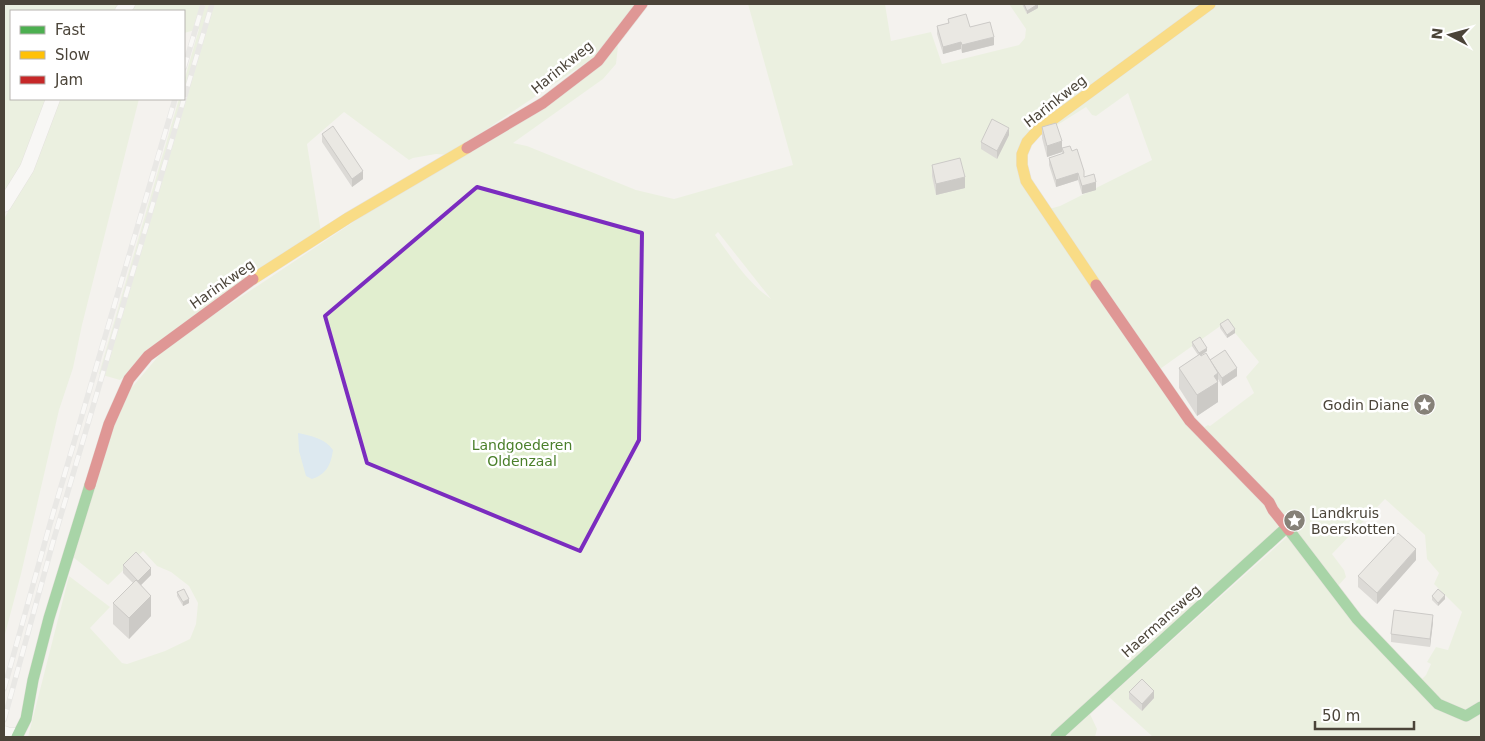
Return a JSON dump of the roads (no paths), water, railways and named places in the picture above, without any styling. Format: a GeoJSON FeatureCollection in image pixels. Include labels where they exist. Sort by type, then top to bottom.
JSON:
{"type":"FeatureCollection","features":[{"type":"Feature","properties":{"kind":"street","name":"Harinkweg"},"geometry":{"type":"LineString","coordinates":[[12,735],[22,729],[26,719],[33,680],[49,618],[109,424],[130,379],[148,356],[239,288],[348,218],[543,103],[598,61],[642,4]]}},
{"type":"Feature","properties":{"kind":"street","name":"Harinkweg"},"geometry":{"type":"LineString","coordinates":[[1210,4],[1036,131],[1023,151],[1023,174],[1028,186],[1190,421],[1270,502],[1287,526]]}},
{"type":"Feature","properties":{"kind":"street"},"geometry":{"type":"LineString","coordinates":[[4,205],[26,168],[53,100]]}},
{"type":"Feature","properties":{"kind":"street"},"geometry":{"type":"LineString","coordinates":[[1287,526],[1356,619],[1438,704],[1466,716],[1481,706]]}},
{"type":"Feature","properties":{"kind":"street","name":"Haermansweg"},"geometry":{"type":"LineString","coordinates":[[1056,737],[1287,526]]}},
{"type":"Feature","properties":{"kind":"water"},"geometry":{"type":"Polygon","coordinates":[[[298,433],[322,440],[333,450],[331,460],[325,471],[312,479],[306,476],[299,451],[298,433]]]}},
{"type":"Feature","properties":{"kind":"railway"},"geometry":{"type":"LineString","coordinates":[[185,65],[203,4]]}},
{"type":"Feature","properties":{"kind":"railway"},"geometry":{"type":"LineString","coordinates":[[185,95],[212,4]]}},
{"type":"Feature","properties":{"kind":"railway"},"geometry":{"type":"LineString","coordinates":[[4,689],[50,524],[175,100]]}},
{"type":"Feature","properties":{"kind":"railway"},"geometry":{"type":"LineString","coordinates":[[4,720],[53,542],[184,100]]}},
{"type":"Feature","properties":{"kind":"place","name":"Godin Diane"},"geometry":{"type":"Point","coordinates":[1425,405]}},
{"type":"Feature","properties":{"kind":"place","name":"Landkruis Boerskotten"},"geometry":{"type":"Point","coordinates":[1295,521]}},
{"type":"Feature","properties":{"kind":"park label","name":"Landgoederen Oldenzaal"},"geometry":{"type":"Point","coordinates":[522,454]}}]}
